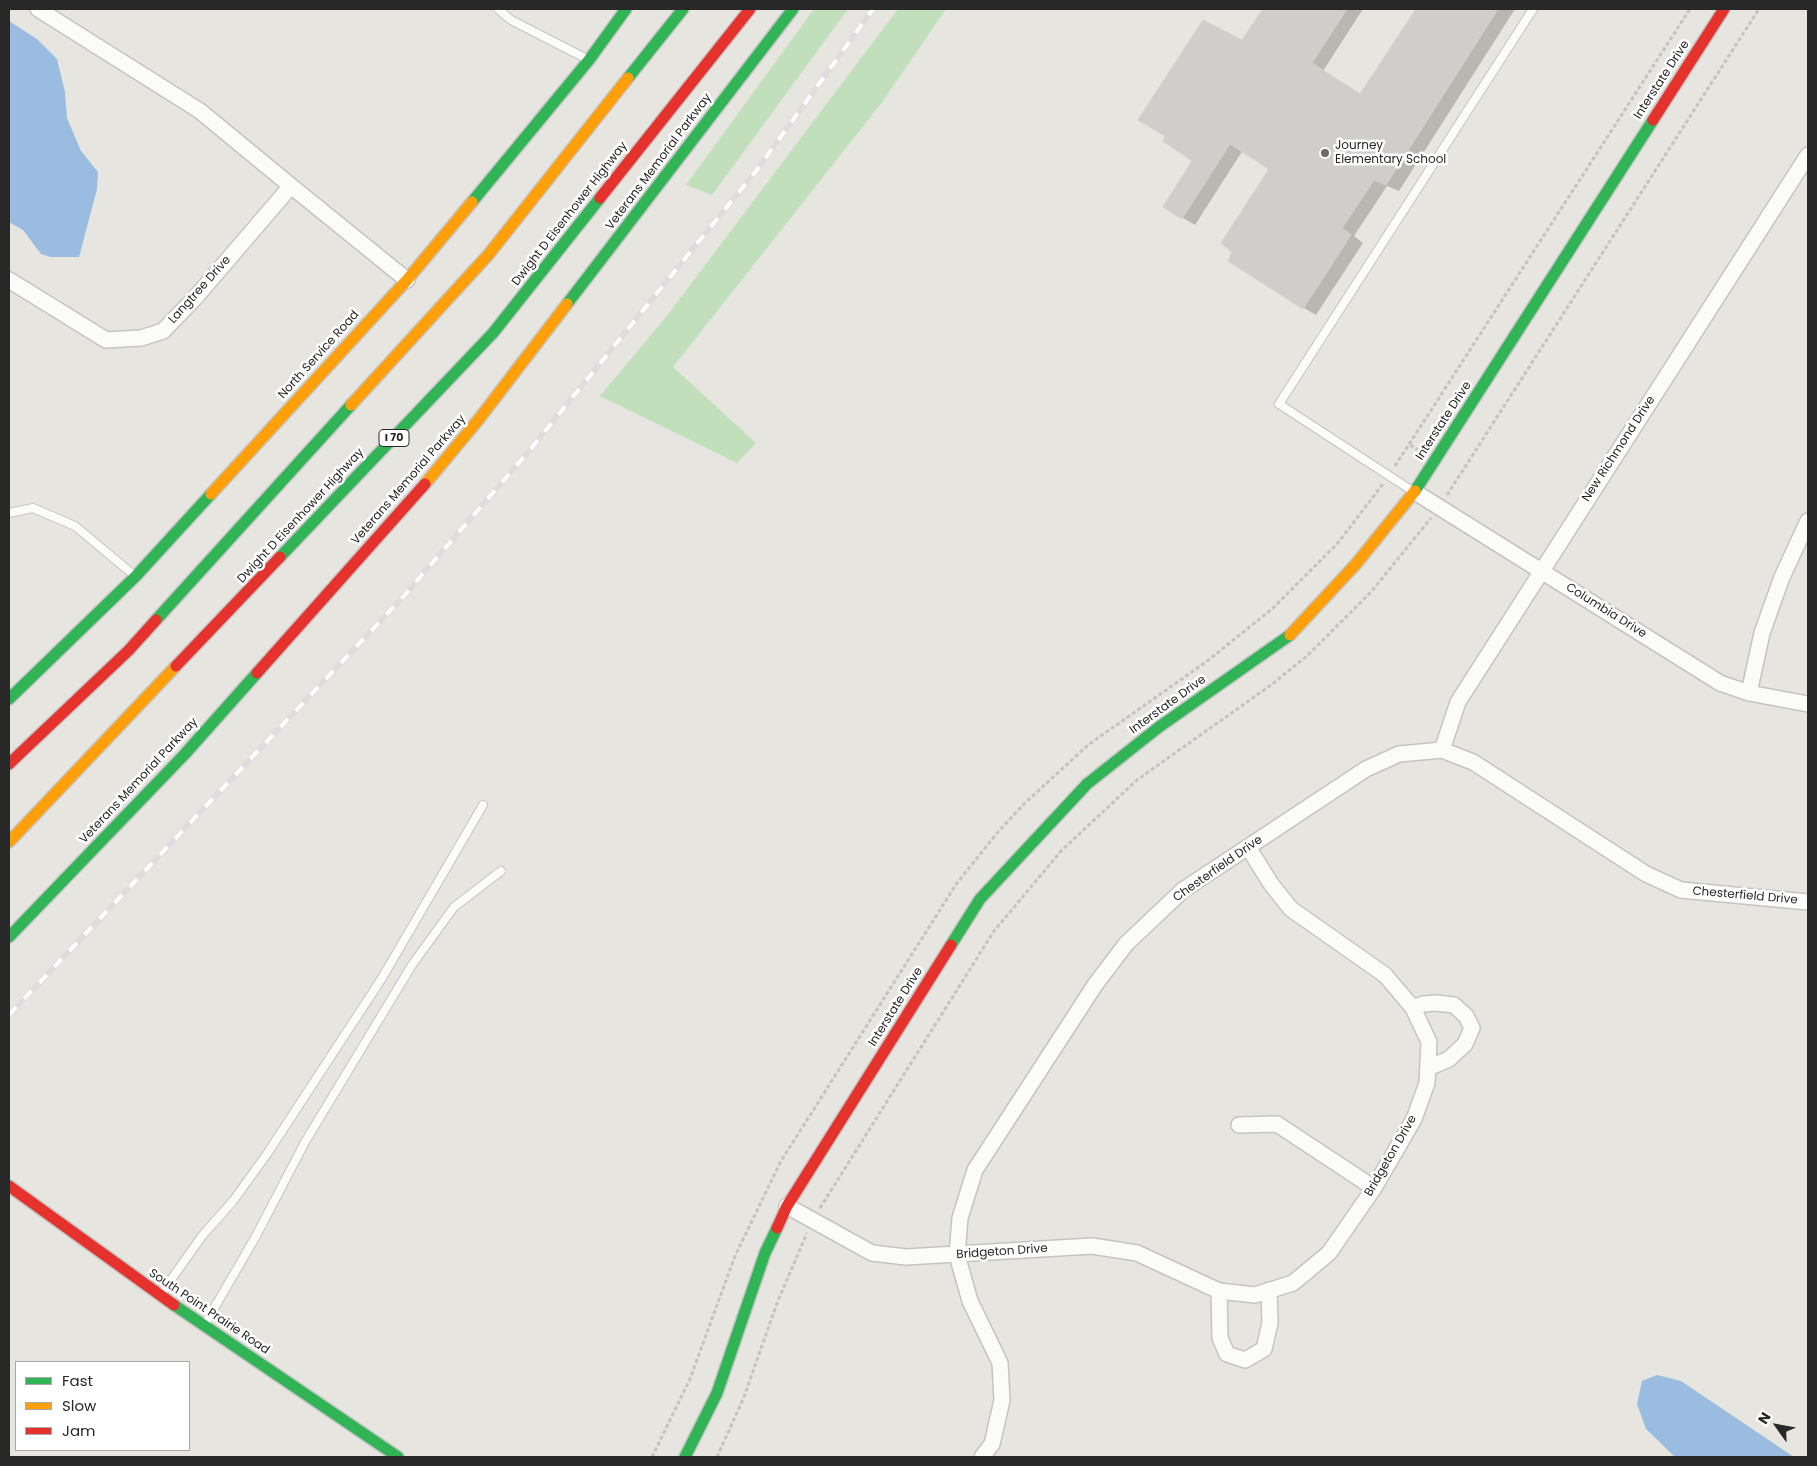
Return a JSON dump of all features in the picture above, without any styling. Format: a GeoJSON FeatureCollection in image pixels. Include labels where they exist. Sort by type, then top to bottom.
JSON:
{"type":"FeatureCollection","features":[{"type":"Feature","properties":{"kind":"main road","name":"North Service Road"},"geometry":{"type":"LineString","coordinates":[[9,699],[136,576],[407,280],[589,60],[626,9]]}},
{"type":"Feature","properties":{"kind":"main road"},"geometry":{"type":"LineString","coordinates":[[9,764],[129,650],[489,254],[683,9]]}},
{"type":"Feature","properties":{"kind":"main road","name":"Dwight D Eisenhower Highway"},"geometry":{"type":"LineString","coordinates":[[9,842],[493,333],[750,9]]}},
{"type":"Feature","properties":{"kind":"main road","name":"Veterans Memorial Parkway"},"geometry":{"type":"LineString","coordinates":[[9,937],[184,755],[424,485],[479,420],[793,9]]}},
{"type":"Feature","properties":{"kind":"main road","name":"Interstate Drive"},"geometry":{"type":"LineString","coordinates":[[685,1457],[716,1393],[765,1253],[787,1206],[980,898],[1087,784],[1159,727],[1296,631],[1356,564],[1415,492],[1724,9]]}},
{"type":"Feature","properties":{"kind":"main road","name":"South Point Prairie Road"},"geometry":{"type":"LineString","coordinates":[[9,1186],[160,1296],[398,1457]]}},
{"type":"Feature","properties":{"kind":"street"},"geometry":{"type":"LineString","coordinates":[[38,9],[200,111],[407,280]]}},
{"type":"Feature","properties":{"kind":"street","name":"New Richmond Drive"},"geometry":{"type":"LineString","coordinates":[[1442,750],[1458,702],[1808,155]]}},
{"type":"Feature","properties":{"kind":"street","name":"Langtree Drive"},"geometry":{"type":"LineString","coordinates":[[9,280],[106,340],[141,338],[162,331],[291,186]]}},
{"type":"Feature","properties":{"kind":"street","name":"Columbia Drive"},"geometry":{"type":"LineString","coordinates":[[1415,492],[1720,683],[1749,693],[1808,704]]}},
{"type":"Feature","properties":{"kind":"street"},"geometry":{"type":"LineString","coordinates":[[1749,693],[1762,633],[1782,577],[1808,521]]}},
{"type":"Feature","properties":{"kind":"street","name":"Chesterfield Drive"},"geometry":{"type":"LineString","coordinates":[[982,1457],[992,1444],[1002,1400],[1000,1363],[970,1301],[957,1255],[960,1218],[975,1170],[1095,986],[1126,944],[1183,890],[1366,769],[1399,754],[1442,750],[1473,762],[1646,874],[1681,890],[1808,902]]}},
{"type":"Feature","properties":{"kind":"street","name":"Bridgeton Drive"},"geometry":{"type":"LineString","coordinates":[[787,1206],[872,1252],[906,1257],[1092,1246],[1137,1253],[1219,1291],[1255,1295],[1293,1283],[1329,1254],[1374,1188],[1414,1119],[1427,1083],[1429,1042],[1413,1008],[1385,975],[1291,909],[1271,884],[1248,847]]}},
{"type":"Feature","properties":{"kind":"street"},"geometry":{"type":"LineString","coordinates":[[1413,1008],[1423,1004],[1436,1003],[1454,1005],[1466,1016],[1472,1028],[1465,1044],[1449,1059],[1428,1068]]}},
{"type":"Feature","properties":{"kind":"street"},"geometry":{"type":"LineString","coordinates":[[1239,1125],[1277,1124],[1374,1188]]}},
{"type":"Feature","properties":{"kind":"street"},"geometry":{"type":"LineString","coordinates":[[1219,1291],[1220,1338],[1227,1354],[1245,1360],[1264,1349],[1270,1323],[1269,1290]]}},
{"type":"Feature","properties":{"kind":"lane"},"geometry":{"type":"LineString","coordinates":[[498,9],[511,20],[589,60]]}},
{"type":"Feature","properties":{"kind":"lane"},"geometry":{"type":"LineString","coordinates":[[1415,492],[1279,404],[1533,9]]}},
{"type":"Feature","properties":{"kind":"lane"},"geometry":{"type":"LineString","coordinates":[[9,513],[33,508],[75,526],[136,576]]}},
{"type":"Feature","properties":{"kind":"lane"},"geometry":{"type":"LineString","coordinates":[[160,1296],[202,1236],[234,1201],[272,1146],[382,978],[483,805]]}},
{"type":"Feature","properties":{"kind":"lane"},"geometry":{"type":"LineString","coordinates":[[204,1326],[256,1236],[305,1142],[412,965],[454,907],[501,871]]}},
{"type":"Feature","properties":{"kind":"path"},"geometry":{"type":"LineString","coordinates":[[1398,462],[1690,9]]}},
{"type":"Feature","properties":{"kind":"path"},"geometry":{"type":"LineString","coordinates":[[716,1457],[744,1397],[777,1303],[813,1220],[994,932],[1031,884],[1062,850],[1137,780],[1272,685],[1307,656],[1371,592],[1439,507],[1759,9]]}},
{"type":"Feature","properties":{"kind":"green space"},"geometry":{"type":"Polygon","coordinates":[[[814,9],[848,9],[712,195],[686,185],[814,9]]]}},
{"type":"Feature","properties":{"kind":"green space"},"geometry":{"type":"Polygon","coordinates":[[[898,9],[946,9],[883,101],[673,367],[756,443],[737,463],[600,396],[666,317],[898,9]]]}},
{"type":"Feature","properties":{"kind":"water"},"geometry":{"type":"Polygon","coordinates":[[[9,21],[37,39],[57,59],[65,92],[67,118],[81,151],[98,172],[97,189],[79,257],[51,257],[41,254],[23,230],[9,222],[9,21]]]}},
{"type":"Feature","properties":{"kind":"water"},"geometry":{"type":"Polygon","coordinates":[[[1657,1375],[1681,1381],[1794,1457],[1675,1457],[1646,1429],[1637,1404],[1642,1381],[1657,1375]]]}},
{"type":"Feature","properties":{"kind":"building","name":"Journey Elementary School"},"geometry":{"type":"Polygon","coordinates":[[[1263,9],[1347,9],[1312,63],[1360,94],[1416,9],[1498,9],[1386,185],[1374,180],[1342,228],[1351,235],[1303,309],[1228,261],[1232,252],[1221,243],[1269,169],[1230,144],[1182,219],[1163,207],[1192,161],[1163,141],[1165,136],[1138,120],[1203,20],[1242,40],[1263,9]]]}},
{"type":"Feature","properties":{"kind":"railway"},"geometry":{"type":"LineString","coordinates":[[9,1015],[402,598],[529,451],[756,171],[873,9]]}},
{"type":"Feature","properties":{"kind":"traffic: fast"},"geometry":{"type":"LineString","coordinates":[[472,202],[589,60],[626,9]]}},
{"type":"Feature","properties":{"kind":"traffic: fast"},"geometry":{"type":"LineString","coordinates":[[628,78],[683,9]]}},
{"type":"Feature","properties":{"kind":"traffic: fast"},"geometry":{"type":"LineString","coordinates":[[567,304],[793,9]]}},
{"type":"Feature","properties":{"kind":"traffic: fast"},"geometry":{"type":"LineString","coordinates":[[1415,491],[1653,120]]}},
{"type":"Feature","properties":{"kind":"traffic: fast"},"geometry":{"type":"LineString","coordinates":[[280,557],[493,333],[600,198]]}},
{"type":"Feature","properties":{"kind":"traffic: fast"},"geometry":{"type":"LineString","coordinates":[[156,620],[351,405]]}},
{"type":"Feature","properties":{"kind":"traffic: fast"},"geometry":{"type":"LineString","coordinates":[[9,699],[136,576],[211,494]]}},
{"type":"Feature","properties":{"kind":"traffic: fast"},"geometry":{"type":"LineString","coordinates":[[951,945],[980,899],[1087,784],[1159,727],[1290,635]]}},
{"type":"Feature","properties":{"kind":"traffic: fast"},"geometry":{"type":"LineString","coordinates":[[9,937],[184,755],[257,673]]}},
{"type":"Feature","properties":{"kind":"traffic: fast"},"geometry":{"type":"LineString","coordinates":[[685,1457],[717,1393],[765,1253],[777,1228]]}},
{"type":"Feature","properties":{"kind":"traffic: fast"},"geometry":{"type":"LineString","coordinates":[[174,1305],[398,1457]]}},
{"type":"Feature","properties":{"kind":"traffic: slow"},"geometry":{"type":"LineString","coordinates":[[351,405],[489,254],[628,78]]}},
{"type":"Feature","properties":{"kind":"traffic: slow"},"geometry":{"type":"LineString","coordinates":[[211,494],[407,280],[472,202]]}},
{"type":"Feature","properties":{"kind":"traffic: slow"},"geometry":{"type":"LineString","coordinates":[[425,484],[479,419],[567,304]]}},
{"type":"Feature","properties":{"kind":"traffic: slow"},"geometry":{"type":"LineString","coordinates":[[1290,635],[1356,564],[1415,491]]}},
{"type":"Feature","properties":{"kind":"traffic: slow"},"geometry":{"type":"LineString","coordinates":[[9,842],[176,666]]}},
{"type":"Feature","properties":{"kind":"traffic: jam"},"geometry":{"type":"LineString","coordinates":[[600,198],[750,9]]}},
{"type":"Feature","properties":{"kind":"traffic: jam"},"geometry":{"type":"LineString","coordinates":[[1653,120],[1724,9]]}},
{"type":"Feature","properties":{"kind":"traffic: jam"},"geometry":{"type":"LineString","coordinates":[[257,673],[425,484]]}},
{"type":"Feature","properties":{"kind":"traffic: jam"},"geometry":{"type":"LineString","coordinates":[[176,666],[280,557]]}},
{"type":"Feature","properties":{"kind":"traffic: jam"},"geometry":{"type":"LineString","coordinates":[[9,764],[129,650],[156,620]]}},
{"type":"Feature","properties":{"kind":"traffic: jam"},"geometry":{"type":"LineString","coordinates":[[777,1228],[787,1206],[951,945]]}},
{"type":"Feature","properties":{"kind":"traffic: jam"},"geometry":{"type":"LineString","coordinates":[[9,1186],[174,1305]]}},
{"type":"Feature","properties":{"kind":"place","name":"Journey Elementary School"},"geometry":{"type":"Point","coordinates":[1325,153]}}]}
